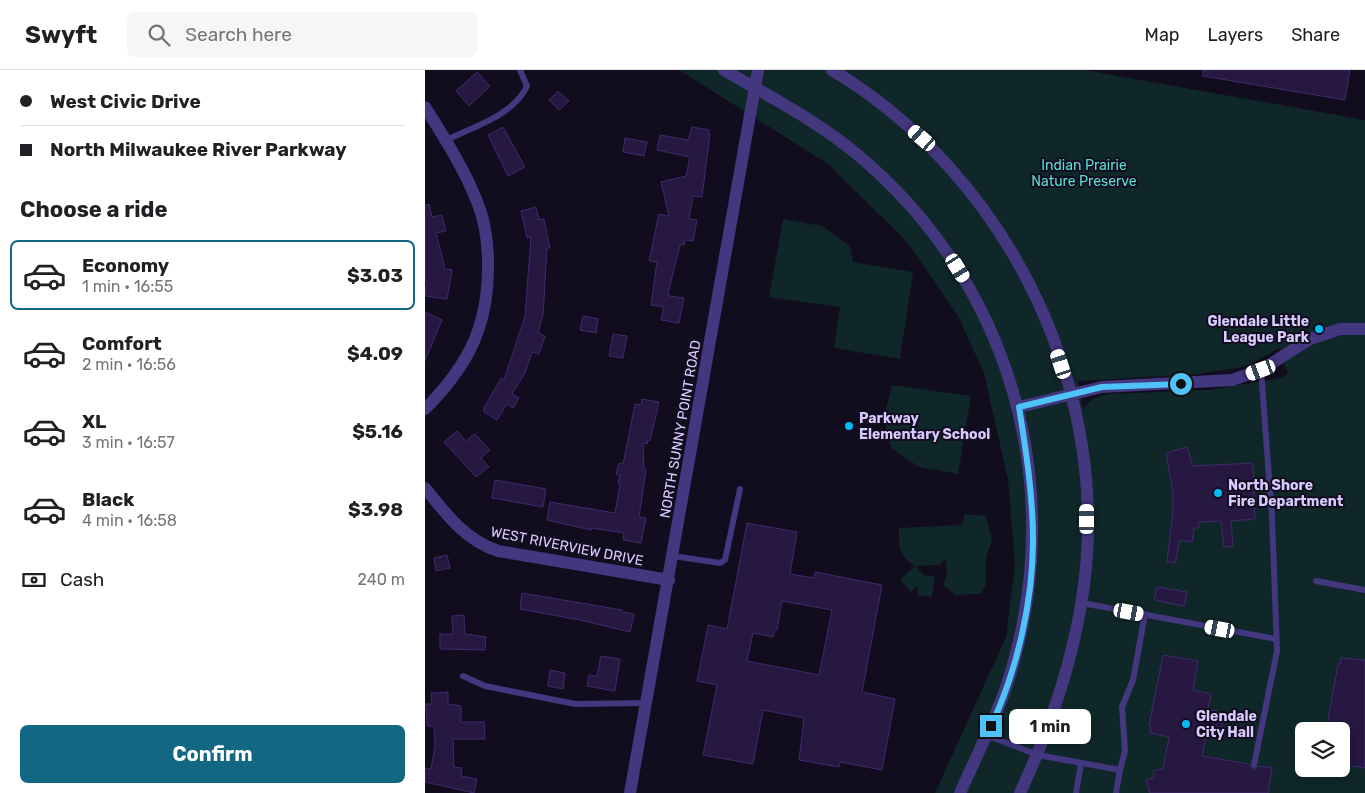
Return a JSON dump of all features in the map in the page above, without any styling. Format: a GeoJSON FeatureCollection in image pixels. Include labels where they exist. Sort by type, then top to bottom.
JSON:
{"type":"FeatureCollection","features":[{"type":"Feature","properties":{"kind":"street"},"geometry":{"type":"LineString","coordinates":[[724,70],[826,130],[891,184],[919,214],[949,253],[977,299],[994,335],[1019,407],[1028,462],[1031,499],[1033,541],[1031,576],[1014,662],[995,716],[960,793]]}},
{"type":"Feature","properties":{"kind":"street","name":"NORTH SUNNY POINT ROAD"},"geometry":{"type":"LineString","coordinates":[[630,793],[759,70]]}},
{"type":"Feature","properties":{"kind":"street"},"geometry":{"type":"LineString","coordinates":[[832,70],[881,103],[922,138],[947,163],[991,218],[1024,272],[1047,320],[1071,393],[1082,455],[1087,501],[1087,538],[1082,604],[1060,694],[1038,756],[1020,793]]}},
{"type":"Feature","properties":{"kind":"street"},"geometry":{"type":"LineString","coordinates":[[425,107],[446,140],[478,204],[487,242],[487,283],[478,331],[457,372],[425,409]]}},
{"type":"Feature","properties":{"kind":"street"},"geometry":{"type":"LineString","coordinates":[[1019,407],[1102,387],[1233,380],[1261,370],[1310,339],[1340,329],[1365,329]]}},
{"type":"Feature","properties":{"kind":"street","name":"WEST RIVERVIEW DRIVE"},"geometry":{"type":"LineString","coordinates":[[425,488],[468,537],[481,545],[498,551],[669,580]]}},
{"type":"Feature","properties":{"kind":"lane"},"geometry":{"type":"LineString","coordinates":[[446,140],[491,119],[521,99],[527,86],[520,70]]}},
{"type":"Feature","properties":{"kind":"lane"},"geometry":{"type":"LineString","coordinates":[[1254,765],[1277,651],[1272,517],[1261,370]]}},
{"type":"Feature","properties":{"kind":"lane"},"geometry":{"type":"LineString","coordinates":[[673,556],[720,562],[725,560],[740,489]]}},
{"type":"Feature","properties":{"kind":"lane"},"geometry":{"type":"LineString","coordinates":[[1316,581],[1365,590]]}},
{"type":"Feature","properties":{"kind":"lane"},"geometry":{"type":"LineString","coordinates":[[1082,604],[1276,639]]}},
{"type":"Feature","properties":{"kind":"lane"},"geometry":{"type":"LineString","coordinates":[[1116,793],[1125,751],[1122,707],[1133,680],[1145,614]]}},
{"type":"Feature","properties":{"kind":"lane"},"geometry":{"type":"LineString","coordinates":[[463,676],[485,686],[575,704],[647,703]]}},
{"type":"Feature","properties":{"kind":"lane"},"geometry":{"type":"LineString","coordinates":[[986,735],[1038,756],[1121,770]]}},
{"type":"Feature","properties":{"kind":"lane"},"geometry":{"type":"LineString","coordinates":[[1076,793],[1081,764]]}},
{"type":"Feature","properties":{"kind":"green space","name":"Indian Prairie Nature Preserve"},"geometry":{"type":"Polygon","coordinates":[[[679,70],[1085,70],[1365,120],[1365,793],[935,793],[1006,637],[1015,564],[1008,480],[984,373],[958,316],[907,242],[828,164],[679,70]],[[1279,348],[1248,366],[1199,374],[1078,381],[1083,409],[1093,399],[1106,394],[1208,390],[1280,378],[1288,374],[1279,348]]]}},
{"type":"Feature","properties":{"kind":"green space"},"geometry":{"type":"Polygon","coordinates":[[[783,219],[822,226],[850,246],[853,262],[913,272],[900,359],[834,348],[840,307],[769,297],[783,219]]]}},
{"type":"Feature","properties":{"kind":"green space"},"geometry":{"type":"Polygon","coordinates":[[[892,385],[971,396],[958,474],[919,467],[891,448],[884,418],[892,385]]]}},
{"type":"Feature","properties":{"kind":"green space"},"geometry":{"type":"Polygon","coordinates":[[[965,514],[986,516],[992,541],[986,557],[986,586],[980,594],[956,595],[943,585],[947,575],[946,559],[939,565],[916,566],[924,575],[935,576],[932,597],[917,595],[918,585],[911,592],[900,580],[915,566],[902,554],[899,528],[962,525],[965,514]]]}},
{"type":"Feature","properties":{"kind":"building"},"geometry":{"type":"Polygon","coordinates":[[[1203,70],[1350,70],[1345,100],[1203,76],[1203,70]]]}},
{"type":"Feature","properties":{"kind":"building"},"geometry":{"type":"Polygon","coordinates":[[[477,72],[490,86],[469,106],[456,91],[477,72]]]}},
{"type":"Feature","properties":{"kind":"building"},"geometry":{"type":"Polygon","coordinates":[[[558,91],[569,101],[559,110],[549,100],[558,91]]]}},
{"type":"Feature","properties":{"kind":"building"},"geometry":{"type":"Polygon","coordinates":[[[503,127],[525,167],[508,176],[488,135],[503,127]]]}},
{"type":"Feature","properties":{"kind":"building"},"geometry":{"type":"Polygon","coordinates":[[[692,127],[709,130],[708,134],[710,134],[702,197],[693,196],[689,219],[697,220],[693,241],[685,240],[684,245],[680,245],[668,293],[669,296],[684,298],[679,323],[661,320],[664,307],[651,305],[657,262],[649,261],[659,214],[669,216],[661,182],[686,176],[690,157],[657,150],[660,135],[688,140],[692,127]]]}},
{"type":"Feature","properties":{"kind":"building"},"geometry":{"type":"Polygon","coordinates":[[[625,138],[647,142],[644,156],[623,152],[625,138]]]}},
{"type":"Feature","properties":{"kind":"building"},"geometry":{"type":"Polygon","coordinates":[[[429,204],[432,217],[442,215],[446,231],[436,233],[445,269],[452,270],[447,299],[425,296],[427,281],[425,281],[425,205],[429,204]]]}},
{"type":"Feature","properties":{"kind":"building"},"geometry":{"type":"Polygon","coordinates":[[[536,207],[539,220],[544,219],[550,248],[547,248],[543,315],[538,333],[545,336],[539,354],[532,352],[525,373],[512,394],[519,398],[513,408],[507,404],[497,420],[484,412],[484,408],[501,378],[504,380],[525,316],[531,237],[527,238],[521,211],[536,207]]]}},
{"type":"Feature","properties":{"kind":"building"},"geometry":{"type":"Polygon","coordinates":[[[425,312],[442,320],[425,361],[425,312]]]}},
{"type":"Feature","properties":{"kind":"building"},"geometry":{"type":"Polygon","coordinates":[[[583,316],[598,319],[596,333],[580,330],[583,316]]]}},
{"type":"Feature","properties":{"kind":"building"},"geometry":{"type":"Polygon","coordinates":[[[613,334],[627,336],[623,358],[609,356],[613,334]]]}},
{"type":"Feature","properties":{"kind":"building"},"geometry":{"type":"Polygon","coordinates":[[[642,399],[659,402],[650,441],[648,440],[647,444],[643,443],[644,469],[646,470],[639,517],[646,518],[641,543],[623,540],[624,533],[591,528],[591,530],[547,520],[550,502],[615,513],[620,484],[618,484],[620,475],[616,474],[619,463],[623,464],[635,404],[641,405],[642,399]]]}},
{"type":"Feature","properties":{"kind":"building"},"geometry":{"type":"Polygon","coordinates":[[[457,431],[466,441],[475,434],[490,450],[481,458],[489,467],[476,477],[444,442],[457,431]]]}},
{"type":"Feature","properties":{"kind":"building","name":"North Shore Fire Department"},"geometry":{"type":"Polygon","coordinates":[[[1187,447],[1193,466],[1253,463],[1255,519],[1231,521],[1233,546],[1224,547],[1221,521],[1198,522],[1199,528],[1194,528],[1192,542],[1180,540],[1175,563],[1167,562],[1173,512],[1173,492],[1166,453],[1187,447]]]}},
{"type":"Feature","properties":{"kind":"building"},"geometry":{"type":"Polygon","coordinates":[[[495,480],[546,489],[543,507],[492,498],[495,480]]]}},
{"type":"Feature","properties":{"kind":"building"},"geometry":{"type":"Polygon","coordinates":[[[747,523],[797,532],[790,574],[814,578],[815,572],[882,585],[862,692],[895,699],[882,770],[840,762],[839,767],[799,760],[804,718],[763,710],[753,764],[703,755],[717,685],[697,681],[708,625],[727,629],[747,523]],[[782,601],[777,630],[775,629],[773,637],[753,633],[747,661],[819,675],[832,610],[782,601]]]}},
{"type":"Feature","properties":{"kind":"building"},"geometry":{"type":"Polygon","coordinates":[[[447,555],[450,568],[436,571],[434,558],[447,555]]]}},
{"type":"Feature","properties":{"kind":"building"},"geometry":{"type":"Polygon","coordinates":[[[1157,587],[1187,592],[1184,606],[1154,600],[1157,587]]]}},
{"type":"Feature","properties":{"kind":"building"},"geometry":{"type":"Polygon","coordinates":[[[522,593],[622,610],[622,612],[634,614],[630,632],[580,620],[520,609],[522,593]]]}},
{"type":"Feature","properties":{"kind":"building"},"geometry":{"type":"Polygon","coordinates":[[[464,615],[465,634],[486,637],[485,650],[440,649],[440,634],[453,634],[452,616],[464,615]]]}},
{"type":"Feature","properties":{"kind":"building","name":"Glendale City Hall"},"geometry":{"type":"Polygon","coordinates":[[[1163,655],[1198,661],[1193,690],[1211,694],[1208,709],[1217,711],[1223,722],[1221,729],[1212,737],[1206,736],[1202,756],[1249,764],[1253,770],[1259,766],[1272,768],[1268,793],[1150,793],[1146,780],[1153,778],[1154,771],[1163,768],[1169,737],[1150,733],[1151,726],[1149,725],[1163,655]]]}},
{"type":"Feature","properties":{"kind":"building"},"geometry":{"type":"Polygon","coordinates":[[[601,656],[620,659],[615,691],[587,686],[589,675],[597,676],[601,656]]]}},
{"type":"Feature","properties":{"kind":"building"},"geometry":{"type":"Polygon","coordinates":[[[1341,658],[1365,660],[1365,768],[1350,766],[1350,722],[1328,722],[1338,664],[1340,664],[1341,658]]]}},
{"type":"Feature","properties":{"kind":"building"},"geometry":{"type":"Polygon","coordinates":[[[550,670],[565,673],[563,689],[548,686],[550,670]]]}},
{"type":"Feature","properties":{"kind":"building"},"geometry":{"type":"Polygon","coordinates":[[[448,692],[448,704],[461,706],[461,722],[484,722],[485,739],[453,739],[454,767],[462,768],[461,776],[477,779],[474,793],[425,782],[425,768],[431,769],[435,746],[434,726],[427,726],[426,704],[432,704],[431,693],[448,692]]]}},
{"type":"Feature","properties":{"kind":"place","name":"Glendale Little League Park"},"geometry":{"type":"Point","coordinates":[1319,329]}},
{"type":"Feature","properties":{"kind":"place","name":"Parkway Elementary School"},"geometry":{"type":"Point","coordinates":[849,426]}},
{"type":"Feature","properties":{"kind":"place","name":"North Shore Fire Department"},"geometry":{"type":"Point","coordinates":[1218,493]}},
{"type":"Feature","properties":{"kind":"place","name":"Glendale City Hall"},"geometry":{"type":"Point","coordinates":[1186,724]}},
{"type":"Feature","properties":{"kind":"route"},"geometry":{"type":"LineString","coordinates":[[991,726],[1014,662],[1031,576],[1033,541],[1028,462],[1019,407],[1102,387],[1181,384]]}}]}
